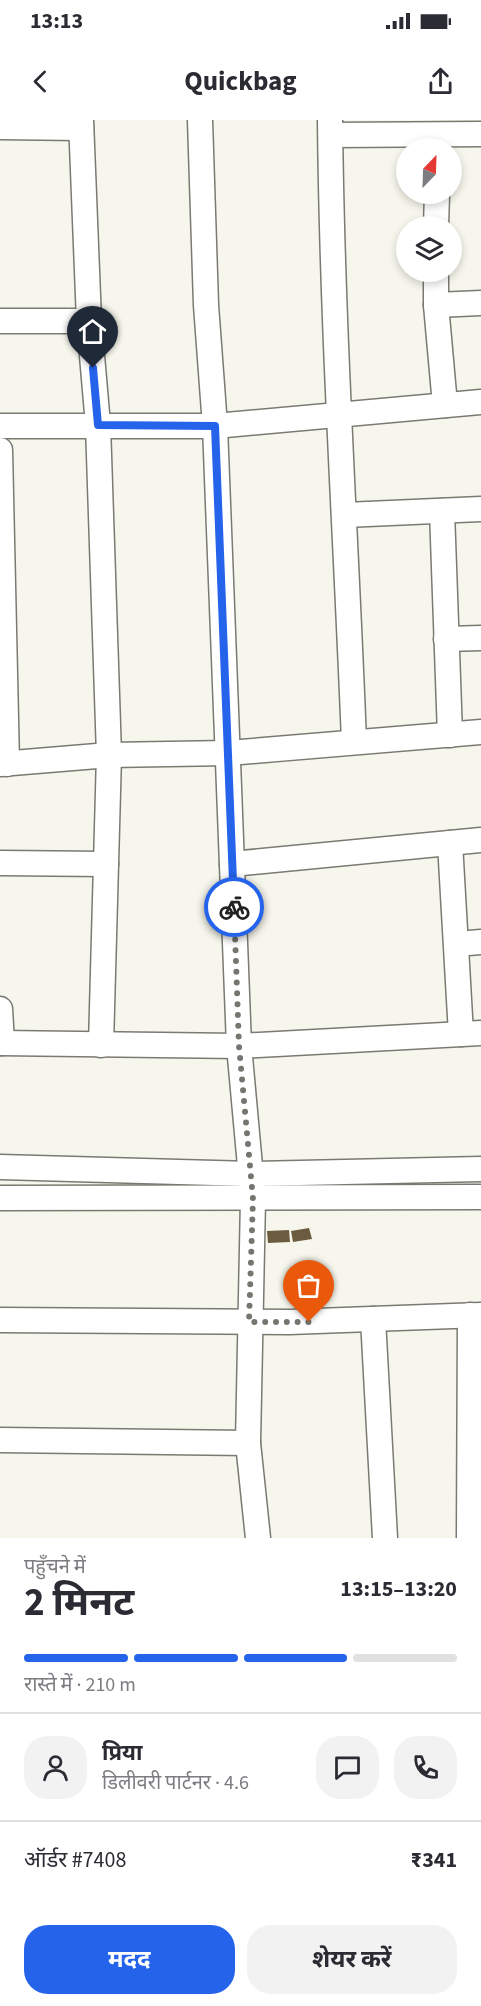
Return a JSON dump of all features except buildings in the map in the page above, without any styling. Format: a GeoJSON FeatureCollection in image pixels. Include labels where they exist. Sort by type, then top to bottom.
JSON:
{"type":"FeatureCollection","features":[{"type":"Feature","properties":{"kind":"street"},"geometry":{"type":"LineString","coordinates":[[200,120],[206,305],[215,426],[239,1046],[253,1199],[248,1443],[258,1538]]}},
{"type":"Feature","properties":{"kind":"street"},"geometry":{"type":"LineString","coordinates":[[0,127],[81,124],[89,321],[98,425],[109,755],[100,1045]]}},
{"type":"Feature","properties":{"kind":"street"},"geometry":{"type":"LineString","coordinates":[[354,742],[345,514],[338,415],[331,128],[407,138]]}},
{"type":"Feature","properties":{"kind":"street"},"geometry":{"type":"LineString","coordinates":[[459,138],[481,134]]}},
{"type":"Feature","properties":{"kind":"street"},"geometry":{"type":"LineString","coordinates":[[436,282],[445,405]]}},
{"type":"Feature","properties":{"kind":"street"},"geometry":{"type":"LineString","coordinates":[[436,305],[481,303]]}},
{"type":"Feature","properties":{"kind":"street"},"geometry":{"type":"LineString","coordinates":[[0,321],[89,321]]}},
{"type":"Feature","properties":{"kind":"street"},"geometry":{"type":"LineString","coordinates":[[0,426],[215,426],[481,402]]}},
{"type":"Feature","properties":{"kind":"street"},"geometry":{"type":"LineString","coordinates":[[0,450],[3,764],[109,755],[228,753],[481,732]]}},
{"type":"Feature","properties":{"kind":"street"},"geometry":{"type":"LineString","coordinates":[[345,514],[481,509]]}},
{"type":"Feature","properties":{"kind":"street"},"geometry":{"type":"LineString","coordinates":[[442,511],[450,735]]}},
{"type":"Feature","properties":{"kind":"street"},"geometry":{"type":"LineString","coordinates":[[446,639],[481,638]]}},
{"type":"Feature","properties":{"kind":"street"},"geometry":{"type":"LineString","coordinates":[[232,864],[481,840]]}},
{"type":"Feature","properties":{"kind":"street"},"geometry":{"type":"LineString","coordinates":[[0,1009],[1,1043],[239,1046],[471,1034],[457,944],[450,843]]}},
{"type":"Feature","properties":{"kind":"street"},"geometry":{"type":"LineString","coordinates":[[0,863],[106,864]]}},
{"type":"Feature","properties":{"kind":"street"},"geometry":{"type":"LineString","coordinates":[[457,944],[481,942]]}},
{"type":"Feature","properties":{"kind":"street"},"geometry":{"type":"LineString","coordinates":[[0,1167],[251,1174],[481,1169]]}},
{"type":"Feature","properties":{"kind":"street"},"geometry":{"type":"LineString","coordinates":[[0,1198],[481,1197]]}},
{"type":"Feature","properties":{"kind":"street"},"geometry":{"type":"LineString","coordinates":[[0,1320],[249,1322],[476,1315],[475,1511],[469,1538]]}},
{"type":"Feature","properties":{"kind":"street"},"geometry":{"type":"LineString","coordinates":[[373,1319],[385,1538]]}},
{"type":"Feature","properties":{"kind":"street"},"geometry":{"type":"LineString","coordinates":[[0,1440],[248,1443]]}},
{"type":"Feature","properties":{"kind":"way so far"},"geometry":{"type":"LineString","coordinates":[[234,907],[239,1046],[253,1199],[249,1322],[309,1322]]}},
{"type":"Feature","properties":{"kind":"route"},"geometry":{"type":"LineString","coordinates":[[93,368],[98,425],[215,426],[234,907]]}}]}
